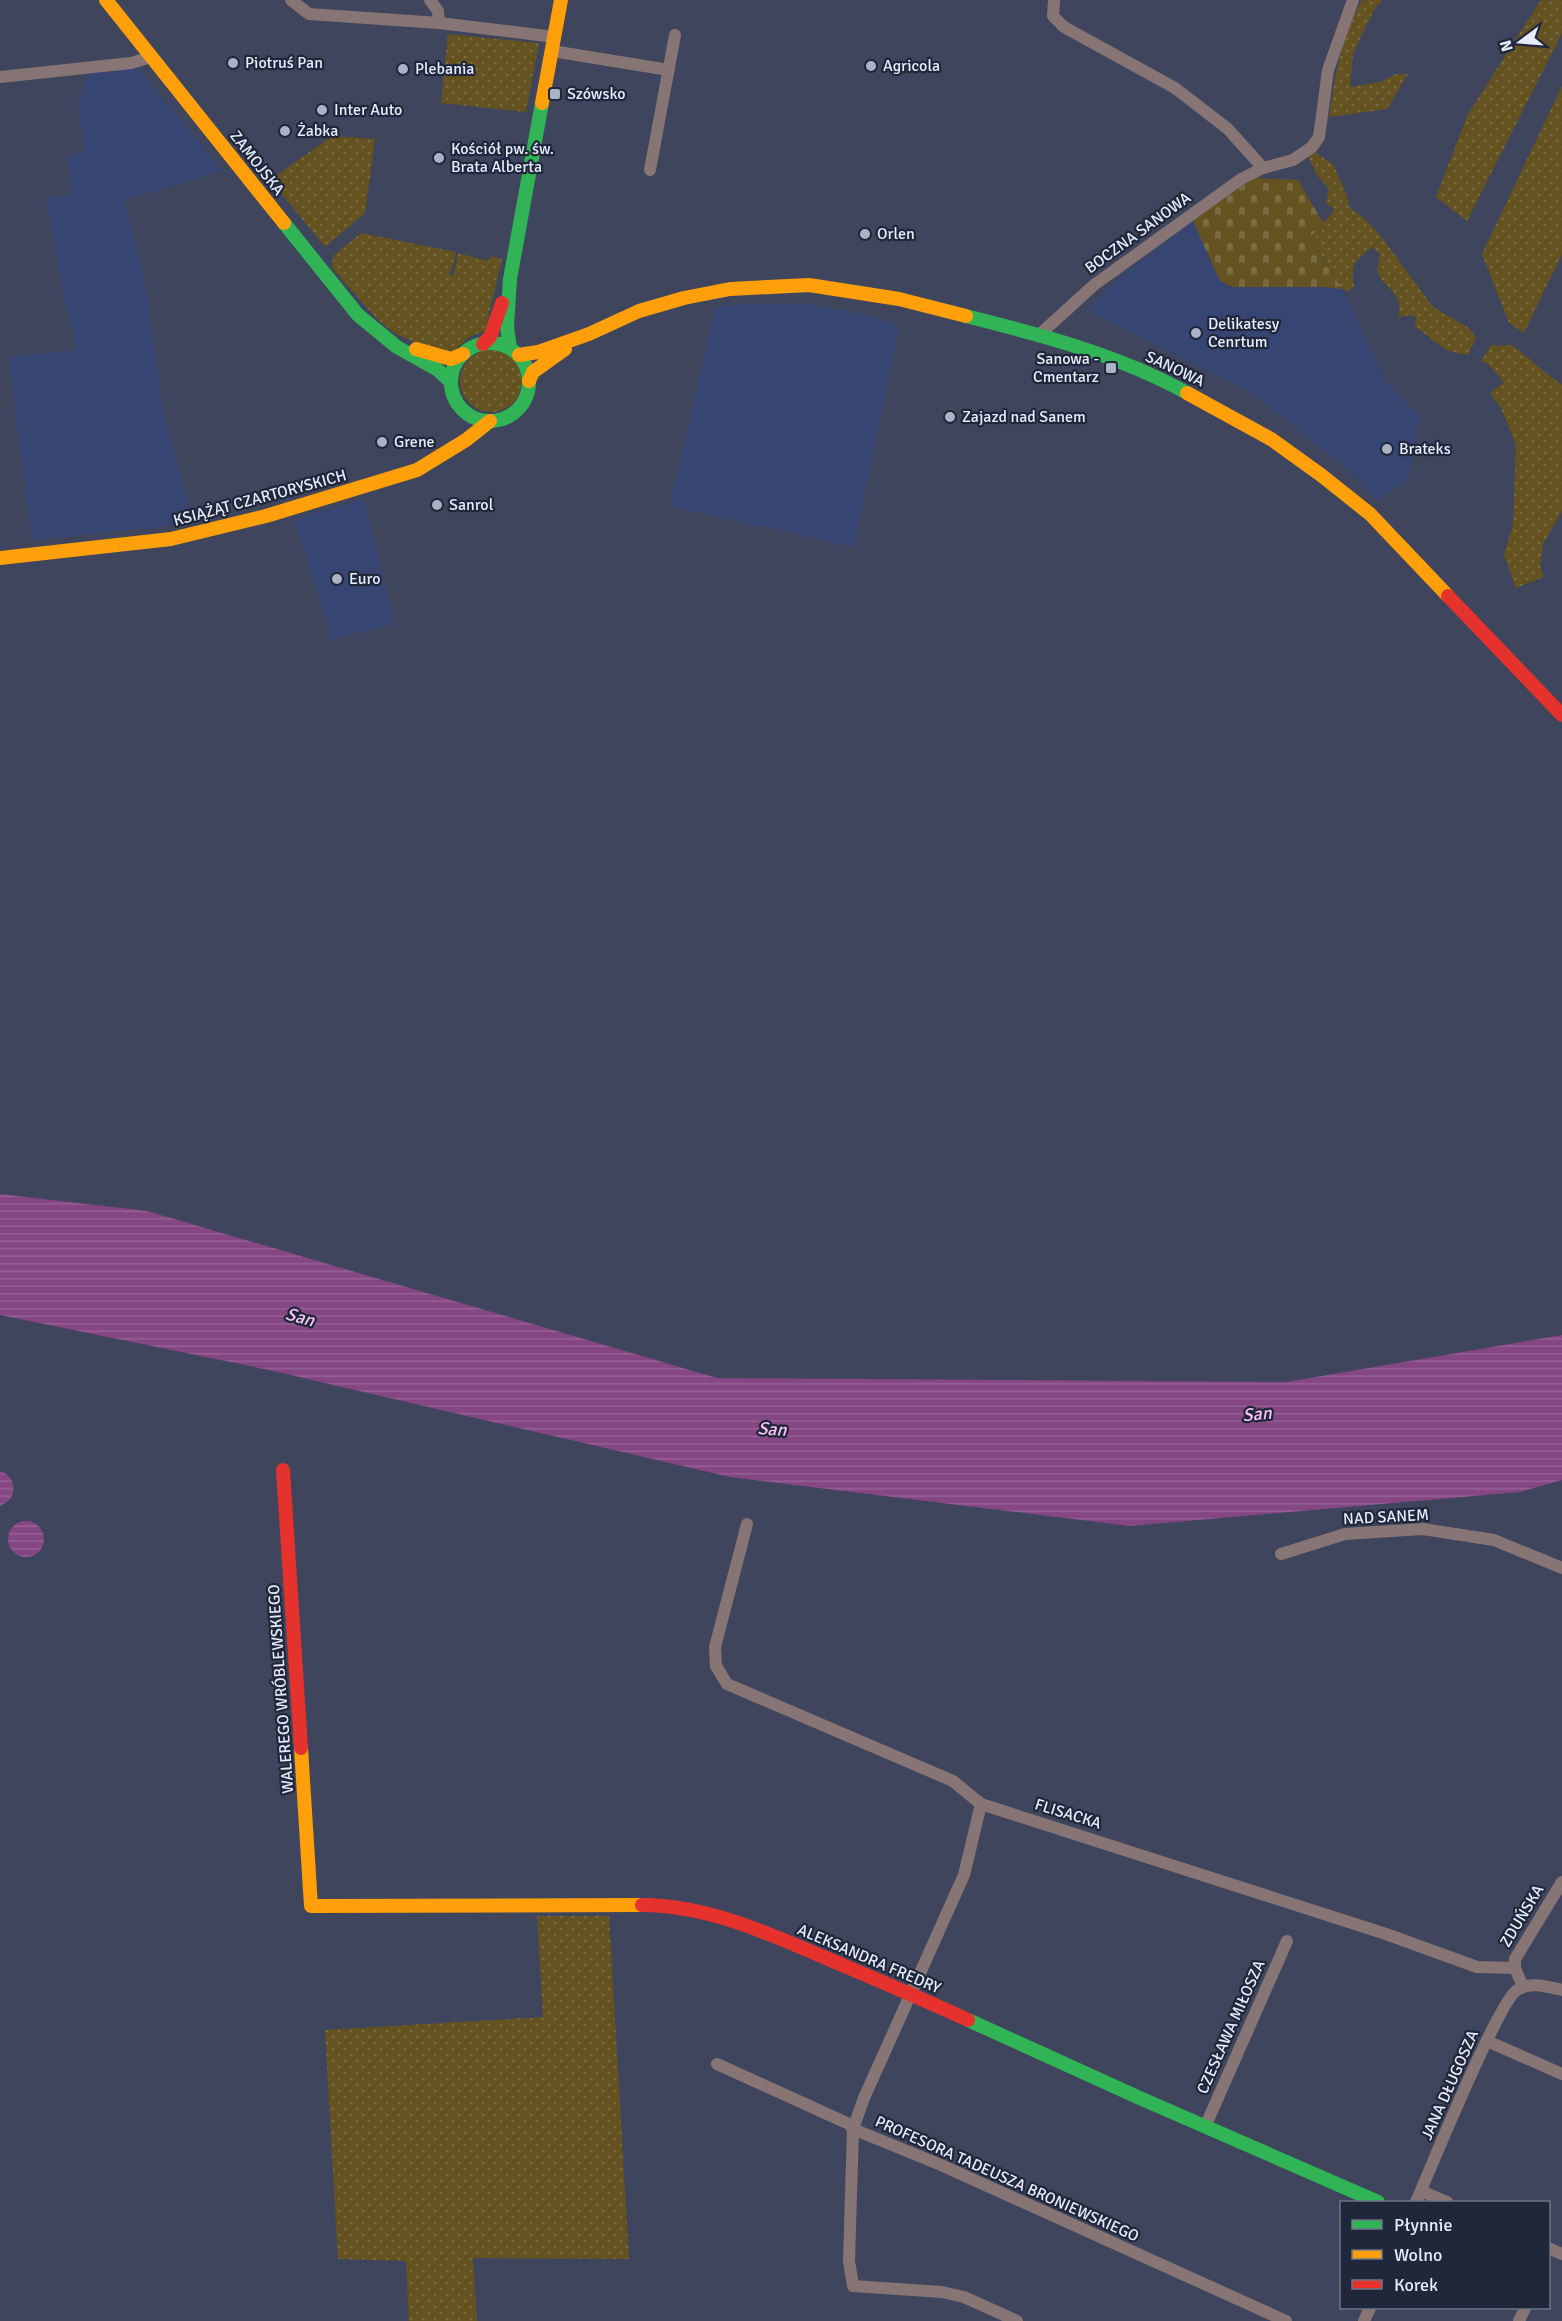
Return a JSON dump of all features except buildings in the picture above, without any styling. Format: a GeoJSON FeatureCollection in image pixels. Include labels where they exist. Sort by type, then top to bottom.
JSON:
{"type":"FeatureCollection","features":[{"type":"Feature","properties":{"kind":"street","name":"ZAMOJSKA"},"geometry":{"type":"LineString","coordinates":[[106,0],[349,304],[389,340],[413,358],[447,375],[451,382]]}},
{"type":"Feature","properties":{"kind":"street"},"geometry":{"type":"LineString","coordinates":[[291,0],[309,14],[440,23],[553,44],[669,70]]}},
{"type":"Feature","properties":{"kind":"street"},"geometry":{"type":"LineString","coordinates":[[430,0],[438,11],[440,23]]}},
{"type":"Feature","properties":{"kind":"street"},"geometry":{"type":"LineString","coordinates":[[514,352],[507,327],[510,279],[561,0]]}},
{"type":"Feature","properties":{"kind":"street"},"geometry":{"type":"LineString","coordinates":[[1054,0],[1053,16],[1064,27],[1175,88],[1228,129],[1263,168]]}},
{"type":"Feature","properties":{"kind":"street","name":"BOCZNA SANOWA"},"geometry":{"type":"LineString","coordinates":[[1039,335],[1094,285],[1241,179],[1263,168],[1293,160],[1312,147],[1319,137],[1328,70],[1353,0]]}},
{"type":"Feature","properties":{"kind":"street"},"geometry":{"type":"LineString","coordinates":[[650,170],[675,35]]}},
{"type":"Feature","properties":{"kind":"street"},"geometry":{"type":"LineString","coordinates":[[0,77],[131,63],[151,57]]}},
{"type":"Feature","properties":{"kind":"street"},"geometry":{"type":"LineString","coordinates":[[449,451],[464,418],[454,398],[451,382],[457,362],[463,354],[483,344],[490,337],[510,279]]}},
{"type":"Feature","properties":{"kind":"street","name":"SANOWA"},"geometry":{"type":"LineString","coordinates":[[589,334],[639,311],[665,303],[730,289],[808,285],[899,299],[1039,335],[1158,377],[1271,439],[1370,514],[1562,715]]}},
{"type":"Feature","properties":{"kind":"street"},"geometry":{"type":"LineString","coordinates":[[514,352],[538,352],[589,334]]}},
{"type":"Feature","properties":{"kind":"street"},"geometry":{"type":"LineString","coordinates":[[460,407],[475,418],[490,421],[513,414],[527,395],[533,372],[589,334]]}},
{"type":"Feature","properties":{"kind":"street","name":"ZAMOJSKA"},"geometry":{"type":"LineString","coordinates":[[389,340],[440,357],[451,358],[463,354]]}},
{"type":"Feature","properties":{"kind":"street"},"geometry":{"type":"LineString","coordinates":[[483,344],[498,344],[514,352],[526,366],[529,381]]}},
{"type":"Feature","properties":{"kind":"street","name":"KSIĄŻĄT CZARTORYSKICH"},"geometry":{"type":"LineString","coordinates":[[0,558],[171,539],[219,529],[398,477],[426,466],[490,421]]}},
{"type":"Feature","properties":{"kind":"street","name":"WALEREGO WRÓBLEWSKIEGO"},"geometry":{"type":"LineString","coordinates":[[284,1470],[311,1906]]}},
{"type":"Feature","properties":{"kind":"street","name":"FLISACKA"},"geometry":{"type":"LineString","coordinates":[[747,1524],[715,1647],[716,1666],[727,1684],[953,1781],[981,1804],[1386,1934],[1478,1968],[1515,1968]]}},
{"type":"Feature","properties":{"kind":"street","name":"NAD SANEM"},"geometry":{"type":"LineString","coordinates":[[1281,1554],[1345,1534],[1423,1529],[1494,1540],[1562,1568]]}},
{"type":"Feature","properties":{"kind":"street"},"geometry":{"type":"LineString","coordinates":[[981,1804],[964,1875],[864,2098],[853,2129],[849,2261],[853,2286],[942,2292],[964,2297],[1017,2321]]}},
{"type":"Feature","properties":{"kind":"street","name":"ZDUŃSKA"},"geometry":{"type":"LineString","coordinates":[[1515,1968],[1515,1959],[1562,1882]]}},
{"type":"Feature","properties":{"kind":"street","name":"ALEKSANDRA FREDRY"},"geometry":{"type":"LineString","coordinates":[[311,1906],[659,1905],[679,1907],[739,1922],[912,1994],[1205,2127],[1376,2201]]}},
{"type":"Feature","properties":{"kind":"street","name":"CZESŁAWA MIŁOSZA"},"geometry":{"type":"LineString","coordinates":[[1205,2127],[1287,1941]]}},
{"type":"Feature","properties":{"kind":"street"},"geometry":{"type":"LineString","coordinates":[[1515,1968],[1523,1987],[1543,1986],[1562,1990]]}},
{"type":"Feature","properties":{"kind":"street","name":"JANA DŁUGOSZA"},"geometry":{"type":"LineString","coordinates":[[1419,2197],[1487,2041],[1512,1994],[1523,1987]]}},
{"type":"Feature","properties":{"kind":"street"},"geometry":{"type":"LineString","coordinates":[[1487,2041],[1562,2074]]}},
{"type":"Feature","properties":{"kind":"street","name":"PROFESORA TADEUSZA BRONIEWSKIEGO"},"geometry":{"type":"LineString","coordinates":[[717,2064],[849,2124],[853,2129],[941,2165],[1286,2321]]}},
{"type":"Feature","properties":{"kind":"street"},"geometry":{"type":"LineString","coordinates":[[1419,2197],[1441,2201]]}},
{"type":"Feature","properties":{"kind":"shaded area"},"geometry":{"type":"Polygon","coordinates":[[[138,69],[223,171],[124,200],[145,281],[163,410],[194,523],[32,540],[8,357],[77,350],[62,288],[46,198],[73,194],[67,156],[85,152],[78,102],[88,73],[138,69]]]}},
{"type":"Feature","properties":{"kind":"shaded area"},"geometry":{"type":"Polygon","coordinates":[[[1193,221],[1220,281],[1342,289],[1387,383],[1420,417],[1409,479],[1377,500],[1347,468],[1249,391],[1087,310],[1117,279],[1193,221]]]}},
{"type":"Feature","properties":{"kind":"shaded area"},"geometry":{"type":"Polygon","coordinates":[[[745,304],[807,304],[868,315],[899,327],[854,547],[670,506],[715,307],[745,304]]]}},
{"type":"Feature","properties":{"kind":"shaded area"},"geometry":{"type":"Polygon","coordinates":[[[364,499],[395,624],[332,639],[294,519],[364,499]]]}},
{"type":"Feature","properties":{"kind":"green space"},"geometry":{"type":"Polygon","coordinates":[[[1362,0],[1382,0],[1374,10],[1353,53],[1350,87],[1381,82],[1396,74],[1408,74],[1387,109],[1329,117],[1344,43],[1362,0]]]}},
{"type":"Feature","properties":{"kind":"green space"},"geometry":{"type":"Polygon","coordinates":[[[1541,0],[1562,0],[1562,33],[1467,221],[1436,197],[1468,114],[1541,0]]]}},
{"type":"Feature","properties":{"kind":"green space"},"geometry":{"type":"Polygon","coordinates":[[[448,34],[539,43],[526,112],[441,103],[448,34]]]}},
{"type":"Feature","properties":{"kind":"green space"},"geometry":{"type":"Polygon","coordinates":[[[1562,86],[1562,254],[1524,333],[1509,323],[1482,254],[1562,86]]]}},
{"type":"Feature","properties":{"kind":"green space"},"geometry":{"type":"Polygon","coordinates":[[[332,136],[375,139],[365,213],[325,247],[268,177],[277,175],[332,136]]]}},
{"type":"Feature","properties":{"kind":"green space"},"geometry":{"type":"Polygon","coordinates":[[[1313,151],[1333,164],[1350,208],[1365,219],[1381,236],[1433,307],[1469,328],[1476,337],[1468,355],[1443,348],[1415,327],[1416,317],[1410,315],[1399,317],[1399,302],[1377,271],[1380,254],[1372,247],[1361,256],[1353,268],[1354,287],[1348,291],[1342,289],[1310,236],[1335,210],[1326,203],[1329,189],[1316,174],[1309,158],[1313,151]]]}},
{"type":"Feature","properties":{"kind":"green space"},"geometry":{"type":"Polygon","coordinates":[[[1253,178],[1298,180],[1324,224],[1310,237],[1342,289],[1232,287],[1220,281],[1193,221],[1253,178]]]}},
{"type":"Feature","properties":{"kind":"green space"},"geometry":{"type":"Polygon","coordinates":[[[361,233],[456,252],[452,270],[449,272],[451,276],[454,274],[458,253],[489,261],[491,256],[502,259],[485,331],[469,337],[455,350],[447,351],[419,344],[396,334],[377,319],[332,268],[333,256],[361,233]]]}},
{"type":"Feature","properties":{"kind":"green space"},"geometry":{"type":"Polygon","coordinates":[[[1492,344],[1512,345],[1562,385],[1562,511],[1543,544],[1540,566],[1544,577],[1516,588],[1504,555],[1513,525],[1516,445],[1501,408],[1490,393],[1504,382],[1487,363],[1481,361],[1492,344]]]}},
{"type":"Feature","properties":{"kind":"green space"},"geometry":{"type":"Polygon","coordinates":[[[485,350],[497,350],[513,359],[520,369],[522,381],[520,393],[513,403],[497,412],[485,412],[474,407],[465,398],[460,387],[460,375],[465,364],[474,355],[485,350]]]}},
{"type":"Feature","properties":{"kind":"green space"},"geometry":{"type":"Polygon","coordinates":[[[537,1916],[609,1916],[629,2259],[473,2258],[477,2321],[409,2321],[406,2261],[338,2259],[325,2030],[543,2017],[537,1916]]]}},
{"type":"Feature","properties":{"kind":"water","name":"San"},"geometry":{"type":"Polygon","coordinates":[[[0,1194],[147,1211],[717,1378],[1286,1382],[1562,1335],[1562,1480],[1520,1492],[1130,1526],[730,1477],[269,1370],[0,1315],[0,1194]]]}},
{"type":"Feature","properties":{"kind":"water"},"geometry":{"type":"Polygon","coordinates":[[[0,1471],[11,1479],[13,1491],[10,1500],[0,1506],[0,1471]]]}},
{"type":"Feature","properties":{"kind":"water"},"geometry":{"type":"Polygon","coordinates":[[[26,1521],[39,1526],[44,1539],[39,1552],[26,1557],[13,1552],[8,1539],[13,1526],[26,1521]]]}},
{"type":"Feature","properties":{"kind":"traffic: fast"},"geometry":{"type":"LineString","coordinates":[[510,348],[507,327],[510,279],[542,103]]}},
{"type":"Feature","properties":{"kind":"traffic: fast"},"geometry":{"type":"LineString","coordinates":[[284,223],[358,315],[397,347],[438,370],[451,382]]}},
{"type":"Feature","properties":{"kind":"traffic: fast"},"geometry":{"type":"LineString","coordinates":[[966,316],[1079,347],[1134,368],[1187,393]]}},
{"type":"Feature","properties":{"kind":"traffic: fast"},"geometry":{"type":"LineString","coordinates":[[490,343],[505,346],[522,360],[529,382],[526,397],[512,414],[490,421],[475,418],[458,404],[451,382],[454,367],[468,350],[490,343]]}},
{"type":"Feature","properties":{"kind":"traffic: fast"},"geometry":{"type":"LineString","coordinates":[[968,2020],[1376,2201]]}},
{"type":"Feature","properties":{"kind":"traffic: slow"},"geometry":{"type":"LineString","coordinates":[[106,0],[284,223]]}},
{"type":"Feature","properties":{"kind":"traffic: slow"},"geometry":{"type":"LineString","coordinates":[[542,103],[561,0]]}},
{"type":"Feature","properties":{"kind":"traffic: slow"},"geometry":{"type":"LineString","coordinates":[[519,355],[538,352],[589,334],[639,311],[684,298],[730,289],[809,285],[899,299],[966,316]]}},
{"type":"Feature","properties":{"kind":"traffic: slow"},"geometry":{"type":"LineString","coordinates":[[416,349],[451,359],[463,354]]}},
{"type":"Feature","properties":{"kind":"traffic: slow"},"geometry":{"type":"LineString","coordinates":[[529,381],[533,372],[565,349]]}},
{"type":"Feature","properties":{"kind":"traffic: slow"},"geometry":{"type":"LineString","coordinates":[[1187,393],[1271,439],[1321,475],[1370,514],[1448,596]]}},
{"type":"Feature","properties":{"kind":"traffic: slow"},"geometry":{"type":"LineString","coordinates":[[0,558],[171,539],[266,516],[417,470],[466,440],[490,421]]}},
{"type":"Feature","properties":{"kind":"traffic: slow"},"geometry":{"type":"LineString","coordinates":[[301,1748],[311,1906],[642,1905]]}},
{"type":"Feature","properties":{"kind":"traffic: jam"},"geometry":{"type":"LineString","coordinates":[[483,344],[490,337],[502,303]]}},
{"type":"Feature","properties":{"kind":"traffic: jam"},"geometry":{"type":"LineString","coordinates":[[1448,596],[1562,715]]}},
{"type":"Feature","properties":{"kind":"traffic: jam"},"geometry":{"type":"LineString","coordinates":[[283,1470],[301,1748]]}},
{"type":"Feature","properties":{"kind":"traffic: jam"},"geometry":{"type":"LineString","coordinates":[[642,1905],[690,1910],[759,1930],[968,2020]]}},
{"type":"Feature","properties":{"kind":"place","name":"Piotruś Pan"},"geometry":{"type":"Point","coordinates":[233,63]}},
{"type":"Feature","properties":{"kind":"place","name":"Agricola"},"geometry":{"type":"Point","coordinates":[871,66]}},
{"type":"Feature","properties":{"kind":"place","name":"Plebania"},"geometry":{"type":"Point","coordinates":[403,69]}},
{"type":"Feature","properties":{"kind":"place","name":"Szówsko"},"geometry":{"type":"Point","coordinates":[555,94]}},
{"type":"Feature","properties":{"kind":"place","name":"Inter Auto"},"geometry":{"type":"Point","coordinates":[322,110]}},
{"type":"Feature","properties":{"kind":"place","name":"Żabka"},"geometry":{"type":"Point","coordinates":[285,131]}},
{"type":"Feature","properties":{"kind":"place","name":"Kościół pw. św. Brata Alberta"},"geometry":{"type":"Point","coordinates":[439,158]}},
{"type":"Feature","properties":{"kind":"place","name":"Orlen"},"geometry":{"type":"Point","coordinates":[865,234]}},
{"type":"Feature","properties":{"kind":"place","name":"Delikatesy Cenrtum"},"geometry":{"type":"Point","coordinates":[1196,333]}},
{"type":"Feature","properties":{"kind":"place","name":"Sanowa - Cmentarz"},"geometry":{"type":"Point","coordinates":[1111,368]}},
{"type":"Feature","properties":{"kind":"place","name":"Zajazd nad Sanem"},"geometry":{"type":"Point","coordinates":[950,417]}},
{"type":"Feature","properties":{"kind":"place","name":"Grene"},"geometry":{"type":"Point","coordinates":[382,442]}},
{"type":"Feature","properties":{"kind":"place","name":"Brateks"},"geometry":{"type":"Point","coordinates":[1387,449]}},
{"type":"Feature","properties":{"kind":"place","name":"Sanrol"},"geometry":{"type":"Point","coordinates":[437,505]}},
{"type":"Feature","properties":{"kind":"place","name":"Euro"},"geometry":{"type":"Point","coordinates":[337,579]}}]}
